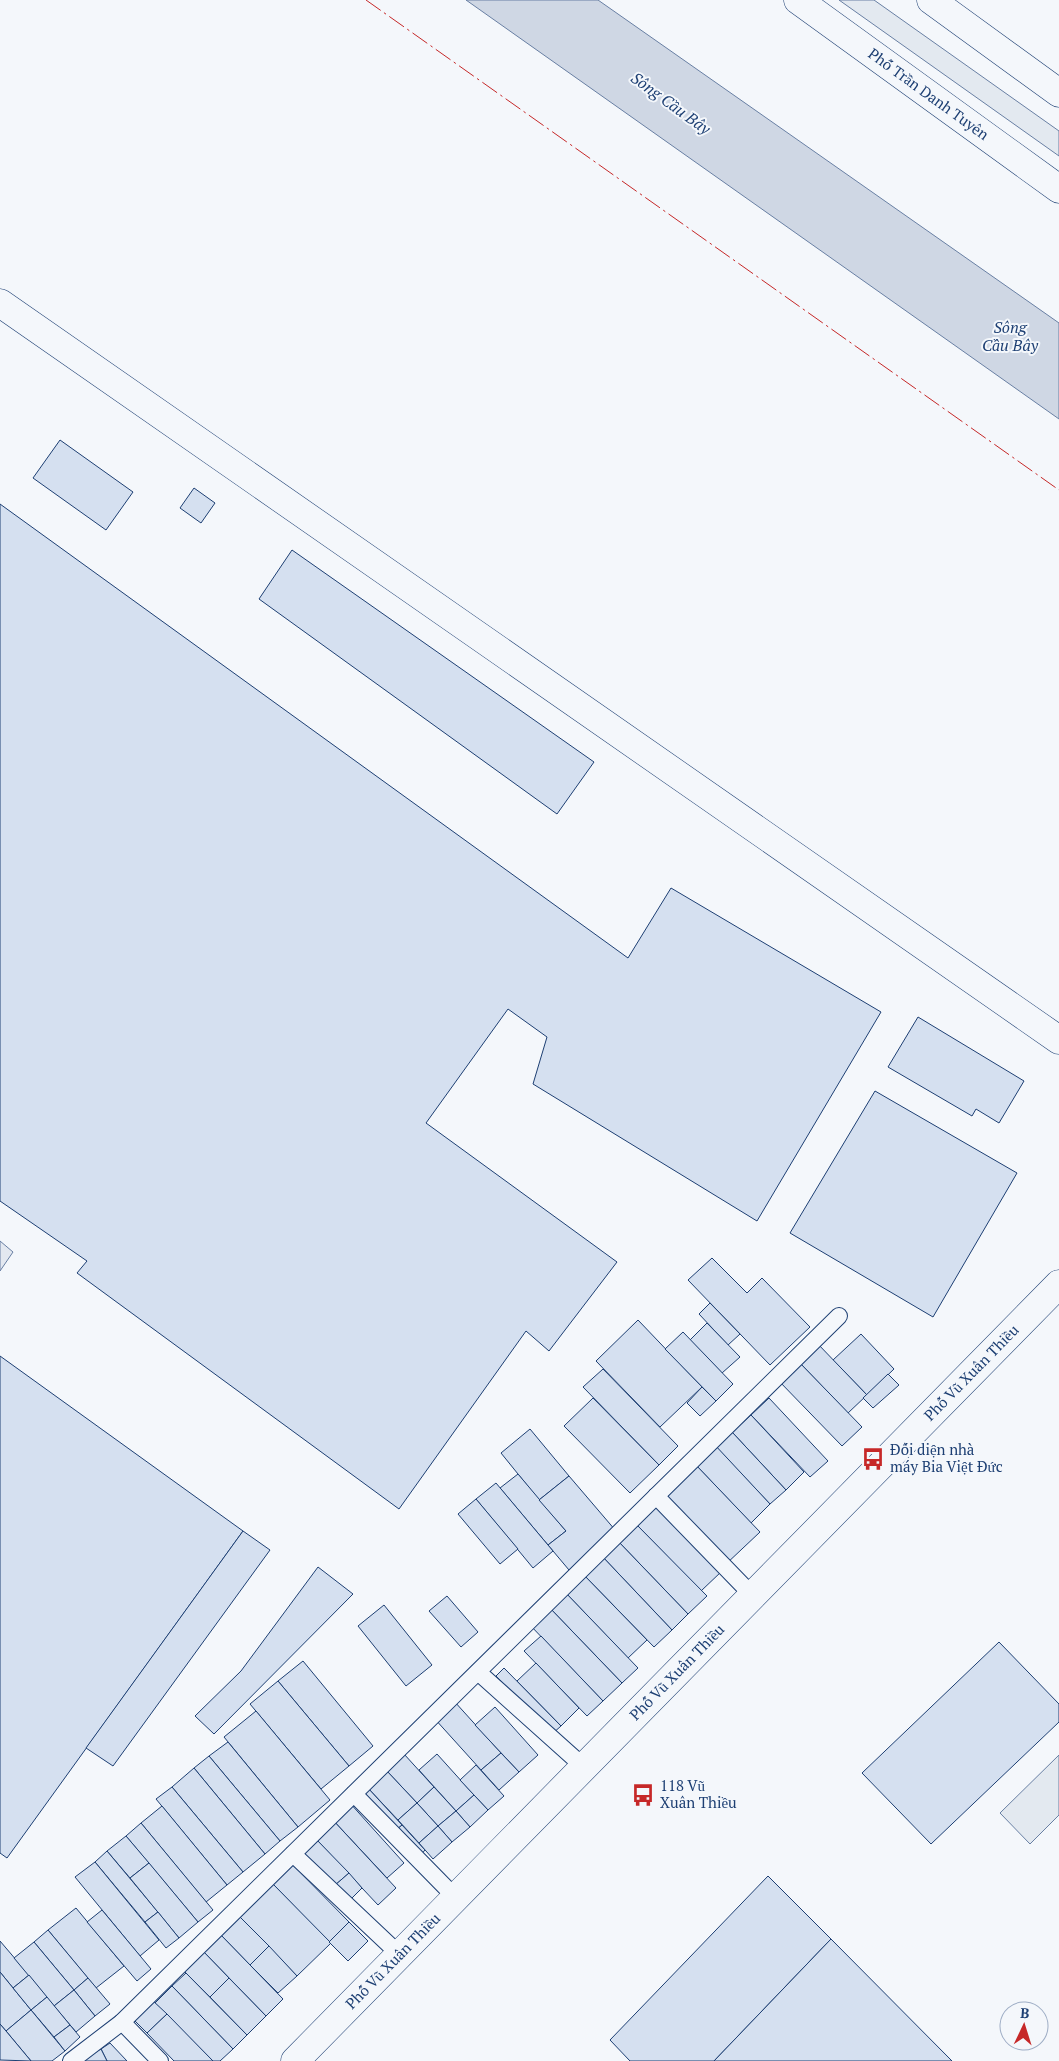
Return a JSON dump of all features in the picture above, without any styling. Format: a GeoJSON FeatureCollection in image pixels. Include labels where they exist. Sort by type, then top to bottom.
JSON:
{"type":"FeatureCollection","features":[{"type":"Feature","properties":{"kind":"main road","name":"Phố Trần Danh Tuyên"},"geometry":{"type":"LineString","coordinates":[[798,0],[1059,189]]}},
{"type":"Feature","properties":{"kind":"main road"},"geometry":{"type":"LineString","coordinates":[[931,0],[1059,94]]}},
{"type":"Feature","properties":{"kind":"main road"},"geometry":{"type":"LineString","coordinates":[[3,312],[1059,1040]]}},
{"type":"Feature","properties":{"kind":"main road","name":"Phố Vũ Xuân Thiều"},"geometry":{"type":"LineString","coordinates":[[296,2061],[1059,1284]]}},
{"type":"Feature","properties":{"kind":"lane"},"geometry":{"type":"LineString","coordinates":[[71,2061],[122,2022],[840,1316]]}},
{"type":"Feature","properties":{"kind":"lane"},"geometry":{"type":"LineString","coordinates":[[656,1496],[753,1596]]}},
{"type":"Feature","properties":{"kind":"lane"},"geometry":{"type":"LineString","coordinates":[[478,1672],[584,1767]]}},
{"type":"Feature","properties":{"kind":"lane"},"geometry":{"type":"LineString","coordinates":[[354,1794],[456,1898]]}},
{"type":"Feature","properties":{"kind":"lane"},"geometry":{"type":"LineString","coordinates":[[293,1854],[400,1955]]}},
{"type":"Feature","properties":{"kind":"lane"},"geometry":{"type":"LineString","coordinates":[[122,2022],[160,2061]]}},
{"type":"Feature","properties":{"kind":"shaded area"},"geometry":{"type":"Polygon","coordinates":[[[839,0],[874,0],[1059,131],[1059,156],[839,0]]]}},
{"type":"Feature","properties":{"kind":"shaded area"},"geometry":{"type":"Polygon","coordinates":[[[0,1241],[13,1252],[0,1271],[0,1241]]]}},
{"type":"Feature","properties":{"kind":"shaded area"},"geometry":{"type":"Polygon","coordinates":[[[1059,1755],[1059,1815],[1030,1844],[1000,1813],[1059,1755]]]}},
{"type":"Feature","properties":{"kind":"water","name":"Sông Cầu Bây"},"geometry":{"type":"Polygon","coordinates":[[[466,0],[598,0],[1059,323],[1059,419],[466,0]]]}},
{"type":"Feature","properties":{"kind":"building"},"geometry":{"type":"Polygon","coordinates":[[[60,440],[133,492],[106,530],[33,478],[60,440]]]}},
{"type":"Feature","properties":{"kind":"building"},"geometry":{"type":"Polygon","coordinates":[[[194,488],[215,503],[201,523],[180,508],[194,488]]]}},
{"type":"Feature","properties":{"kind":"building"},"geometry":{"type":"Polygon","coordinates":[[[0,504],[628,958],[671,888],[881,1012],[757,1221],[533,1084],[547,1037],[508,1009],[426,1123],[617,1262],[549,1351],[526,1331],[399,1509],[77,1273],[87,1261],[0,1201],[0,504]]]}},
{"type":"Feature","properties":{"kind":"building"},"geometry":{"type":"Polygon","coordinates":[[[292,550],[594,762],[557,814],[259,599],[292,550]]]}},
{"type":"Feature","properties":{"kind":"building"},"geometry":{"type":"Polygon","coordinates":[[[918,1017],[1024,1081],[999,1123],[976,1109],[972,1116],[888,1067],[918,1017]]]}},
{"type":"Feature","properties":{"kind":"building"},"geometry":{"type":"Polygon","coordinates":[[[875,1091],[1017,1173],[933,1317],[790,1233],[875,1091]]]}},
{"type":"Feature","properties":{"kind":"building"},"geometry":{"type":"Polygon","coordinates":[[[712,1258],[747,1293],[762,1278],[810,1327],[770,1365],[688,1280],[712,1258]]]}},
{"type":"Feature","properties":{"kind":"building"},"geometry":{"type":"Polygon","coordinates":[[[710,1303],[740,1334],[728,1345],[699,1314],[710,1303]]]}},
{"type":"Feature","properties":{"kind":"building"},"geometry":{"type":"Polygon","coordinates":[[[638,1320],[702,1387],[660,1427],[596,1361],[638,1320]]]}},
{"type":"Feature","properties":{"kind":"building"},"geometry":{"type":"Polygon","coordinates":[[[707,1323],[740,1357],[722,1373],[690,1340],[707,1323]]]}},
{"type":"Feature","properties":{"kind":"building"},"geometry":{"type":"Polygon","coordinates":[[[683,1332],[733,1384],[716,1401],[665,1349],[683,1332]]]}},
{"type":"Feature","properties":{"kind":"building"},"geometry":{"type":"Polygon","coordinates":[[[861,1334],[894,1369],[867,1395],[833,1360],[861,1334]]]}},
{"type":"Feature","properties":{"kind":"building"},"geometry":{"type":"Polygon","coordinates":[[[816,1342],[867,1395],[848,1413],[797,1360],[816,1342]]]}},
{"type":"Feature","properties":{"kind":"building"},"geometry":{"type":"Polygon","coordinates":[[[0,1356],[243,1531],[7,1858],[0,1853],[0,1356]]]}},
{"type":"Feature","properties":{"kind":"building"},"geometry":{"type":"Polygon","coordinates":[[[797,1360],[862,1427],[842,1446],[777,1379],[797,1360]]]}},
{"type":"Feature","properties":{"kind":"building"},"geometry":{"type":"Polygon","coordinates":[[[603,1369],[678,1446],[659,1465],[583,1387],[603,1369]]]}},
{"type":"Feature","properties":{"kind":"building"},"geometry":{"type":"Polygon","coordinates":[[[888,1374],[899,1385],[873,1408],[863,1398],[888,1374]]]}},
{"type":"Feature","properties":{"kind":"building"},"geometry":{"type":"Polygon","coordinates":[[[702,1387],[716,1401],[700,1416],[687,1403],[702,1387]]]}},
{"type":"Feature","properties":{"kind":"building"},"geometry":{"type":"Polygon","coordinates":[[[593,1398],[659,1465],[630,1493],[564,1426],[593,1398]]]}},
{"type":"Feature","properties":{"kind":"building"},"geometry":{"type":"Polygon","coordinates":[[[769,1398],[828,1461],[810,1477],[751,1415],[769,1398]]]}},
{"type":"Feature","properties":{"kind":"building"},"geometry":{"type":"Polygon","coordinates":[[[751,1415],[804,1472],[786,1490],[732,1432],[751,1415]]]}},
{"type":"Feature","properties":{"kind":"building"},"geometry":{"type":"Polygon","coordinates":[[[530,1429],[569,1476],[539,1500],[501,1453],[530,1429]]]}},
{"type":"Feature","properties":{"kind":"building"},"geometry":{"type":"Polygon","coordinates":[[[732,1432],[786,1490],[770,1504],[716,1447],[732,1432]]]}},
{"type":"Feature","properties":{"kind":"building"},"geometry":{"type":"Polygon","coordinates":[[[714,1444],[770,1504],[751,1523],[694,1463],[714,1444]]]}},
{"type":"Feature","properties":{"kind":"building"},"geometry":{"type":"Polygon","coordinates":[[[694,1463],[760,1532],[725,1565],[659,1495],[694,1463]]]}},
{"type":"Feature","properties":{"kind":"building"},"geometry":{"type":"Polygon","coordinates":[[[518,1474],[566,1531],[548,1545],[500,1488],[518,1474]]]}},
{"type":"Feature","properties":{"kind":"building"},"geometry":{"type":"Polygon","coordinates":[[[569,1476],[616,1531],[569,1570],[548,1545],[566,1531],[539,1500],[569,1476]]]}},
{"type":"Feature","properties":{"kind":"building"},"geometry":{"type":"Polygon","coordinates":[[[496,1483],[553,1551],[533,1568],[476,1499],[496,1483]]]}},
{"type":"Feature","properties":{"kind":"building"},"geometry":{"type":"Polygon","coordinates":[[[476,1499],[518,1549],[500,1564],[458,1514],[476,1499]]]}},
{"type":"Feature","properties":{"kind":"building"},"geometry":{"type":"Polygon","coordinates":[[[656,1502],[722,1571],[701,1591],[634,1522],[656,1502]]]}},
{"type":"Feature","properties":{"kind":"building"},"geometry":{"type":"Polygon","coordinates":[[[634,1522],[707,1596],[688,1614],[616,1539],[634,1522]]]}},
{"type":"Feature","properties":{"kind":"building"},"geometry":{"type":"Polygon","coordinates":[[[243,1531],[270,1550],[113,1766],[86,1748],[243,1531]]]}},
{"type":"Feature","properties":{"kind":"building"},"geometry":{"type":"Polygon","coordinates":[[[616,1539],[688,1614],[672,1630],[600,1554],[616,1539]]]}},
{"type":"Feature","properties":{"kind":"building"},"geometry":{"type":"Polygon","coordinates":[[[600,1554],[672,1630],[654,1647],[581,1572],[600,1554]]]}},
{"type":"Feature","properties":{"kind":"building"},"geometry":{"type":"Polygon","coordinates":[[[318,1567],[353,1594],[214,1734],[195,1716],[241,1671],[318,1567]]]}},
{"type":"Feature","properties":{"kind":"building"},"geometry":{"type":"Polygon","coordinates":[[[581,1572],[647,1640],[628,1658],[563,1590],[581,1572]]]}},
{"type":"Feature","properties":{"kind":"building"},"geometry":{"type":"Polygon","coordinates":[[[563,1590],[638,1668],[622,1683],[547,1605],[563,1590]]]}},
{"type":"Feature","properties":{"kind":"building"},"geometry":{"type":"Polygon","coordinates":[[[447,1596],[478,1632],[461,1647],[429,1611],[447,1596]]]}},
{"type":"Feature","properties":{"kind":"building"},"geometry":{"type":"Polygon","coordinates":[[[384,1605],[432,1665],[406,1686],[358,1626],[384,1605]]]}},
{"type":"Feature","properties":{"kind":"building"},"geometry":{"type":"Polygon","coordinates":[[[547,1605],[622,1683],[603,1701],[528,1623],[547,1605]]]}},
{"type":"Feature","properties":{"kind":"building"},"geometry":{"type":"Polygon","coordinates":[[[541,1636],[603,1701],[587,1716],[524,1651],[541,1636]]]}},
{"type":"Feature","properties":{"kind":"building"},"geometry":{"type":"Polygon","coordinates":[[[999,1642],[1059,1704],[1059,1722],[931,1844],[862,1773],[999,1642]]]}},
{"type":"Feature","properties":{"kind":"building"},"geometry":{"type":"Polygon","coordinates":[[[303,1661],[373,1746],[349,1766],[278,1681],[303,1661]]]}},
{"type":"Feature","properties":{"kind":"building"},"geometry":{"type":"Polygon","coordinates":[[[536,1663],[579,1708],[561,1726],[517,1681],[536,1663]]]}},
{"type":"Feature","properties":{"kind":"building"},"geometry":{"type":"Polygon","coordinates":[[[504,1668],[561,1726],[552,1734],[496,1676],[504,1668]]]}},
{"type":"Feature","properties":{"kind":"building"},"geometry":{"type":"Polygon","coordinates":[[[278,1681],[349,1766],[321,1789],[250,1704],[278,1681]]]}},
{"type":"Feature","properties":{"kind":"building"},"geometry":{"type":"Polygon","coordinates":[[[454,1701],[501,1753],[481,1770],[434,1718],[454,1701]]]}},
{"type":"Feature","properties":{"kind":"building"},"geometry":{"type":"Polygon","coordinates":[[[495,1707],[538,1755],[519,1772],[475,1725],[495,1707]]]}},
{"type":"Feature","properties":{"kind":"building"},"geometry":{"type":"Polygon","coordinates":[[[256,1711],[330,1800],[298,1827],[224,1737],[256,1711]]]}},
{"type":"Feature","properties":{"kind":"building"},"geometry":{"type":"Polygon","coordinates":[[[228,1742],[298,1827],[280,1841],[209,1756],[228,1742]]]}},
{"type":"Feature","properties":{"kind":"building"},"geometry":{"type":"Polygon","coordinates":[[[501,1753],[519,1772],[499,1790],[481,1770],[501,1753]]]}},
{"type":"Feature","properties":{"kind":"building"},"geometry":{"type":"Polygon","coordinates":[[[404,1754],[434,1787],[417,1803],[386,1770],[404,1754]]]}},
{"type":"Feature","properties":{"kind":"building"},"geometry":{"type":"Polygon","coordinates":[[[437,1754],[474,1795],[456,1811],[419,1770],[437,1754]]]}},
{"type":"Feature","properties":{"kind":"building"},"geometry":{"type":"Polygon","coordinates":[[[209,1756],[280,1841],[265,1854],[194,1768],[209,1756]]]}},
{"type":"Feature","properties":{"kind":"building"},"geometry":{"type":"Polygon","coordinates":[[[476,1765],[504,1796],[488,1810],[460,1780],[476,1765]]]}},
{"type":"Feature","properties":{"kind":"building"},"geometry":{"type":"Polygon","coordinates":[[[194,1768],[265,1854],[243,1872],[172,1787],[194,1768]]]}},
{"type":"Feature","properties":{"kind":"building"},"geometry":{"type":"Polygon","coordinates":[[[386,1770],[417,1803],[398,1820],[367,1787],[386,1770]]]}},
{"type":"Feature","properties":{"kind":"building"},"geometry":{"type":"Polygon","coordinates":[[[172,1787],[243,1872],[227,1885],[156,1799],[172,1787]]]}},
{"type":"Feature","properties":{"kind":"building"},"geometry":{"type":"Polygon","coordinates":[[[367,1787],[402,1825],[395,1831],[361,1793],[367,1787]]]}},
{"type":"Feature","properties":{"kind":"building"},"geometry":{"type":"Polygon","coordinates":[[[434,1787],[456,1811],[438,1826],[417,1803],[434,1787]]]}},
{"type":"Feature","properties":{"kind":"building"},"geometry":{"type":"Polygon","coordinates":[[[474,1795],[488,1810],[470,1827],[456,1811],[474,1795]]]}},
{"type":"Feature","properties":{"kind":"building"},"geometry":{"type":"Polygon","coordinates":[[[349,1802],[404,1863],[387,1878],[331,1818],[349,1802]]]}},
{"type":"Feature","properties":{"kind":"building"},"geometry":{"type":"Polygon","coordinates":[[[417,1803],[438,1826],[419,1843],[398,1820],[417,1803]]]}},
{"type":"Feature","properties":{"kind":"building"},"geometry":{"type":"Polygon","coordinates":[[[162,1806],[227,1885],[206,1902],[141,1823],[162,1806]]]}},
{"type":"Feature","properties":{"kind":"building"},"geometry":{"type":"Polygon","coordinates":[[[456,1811],[470,1827],[452,1842],[438,1826],[456,1811]]]}},
{"type":"Feature","properties":{"kind":"building"},"geometry":{"type":"Polygon","coordinates":[[[331,1818],[396,1888],[378,1905],[315,1838],[331,1818]]]}},
{"type":"Feature","properties":{"kind":"building"},"geometry":{"type":"Polygon","coordinates":[[[141,1823],[213,1910],[198,1922],[126,1836],[141,1823]]]}},
{"type":"Feature","properties":{"kind":"building"},"geometry":{"type":"Polygon","coordinates":[[[402,1825],[425,1850],[419,1857],[395,1831],[402,1825]]]}},
{"type":"Feature","properties":{"kind":"building"},"geometry":{"type":"Polygon","coordinates":[[[438,1826],[452,1842],[433,1859],[419,1843],[438,1826]]]}},
{"type":"Feature","properties":{"kind":"building"},"geometry":{"type":"Polygon","coordinates":[[[126,1836],[149,1863],[130,1878],[107,1851],[126,1836]]]}},
{"type":"Feature","properties":{"kind":"building"},"geometry":{"type":"Polygon","coordinates":[[[315,1838],[349,1873],[334,1886],[301,1851],[315,1838]]]}},
{"type":"Feature","properties":{"kind":"building"},"geometry":{"type":"Polygon","coordinates":[[[107,1851],[158,1912],[145,1922],[95,1862],[107,1851]]]}},
{"type":"Feature","properties":{"kind":"building"},"geometry":{"type":"Polygon","coordinates":[[[95,1862],[159,1940],[140,1956],[75,1877],[95,1862]]]}},
{"type":"Feature","properties":{"kind":"building"},"geometry":{"type":"Polygon","coordinates":[[[290,1862],[349,1922],[329,1942],[270,1881],[290,1862]]]}},
{"type":"Feature","properties":{"kind":"building"},"geometry":{"type":"Polygon","coordinates":[[[149,1863],[198,1922],[179,1938],[130,1878],[149,1863]]]}},
{"type":"Feature","properties":{"kind":"building"},"geometry":{"type":"Polygon","coordinates":[[[349,1873],[362,1888],[348,1902],[334,1886],[349,1873]]]}},
{"type":"Feature","properties":{"kind":"building"},"geometry":{"type":"Polygon","coordinates":[[[768,1876],[831,1939],[714,2061],[630,2061],[610,2040],[768,1876]]]}},
{"type":"Feature","properties":{"kind":"building"},"geometry":{"type":"Polygon","coordinates":[[[270,1881],[331,1943],[297,1976],[237,1914],[270,1881]]]}},
{"type":"Feature","properties":{"kind":"building"},"geometry":{"type":"Polygon","coordinates":[[[76,1908],[124,1966],[96,1988],[48,1930],[76,1908]]]}},
{"type":"Feature","properties":{"kind":"building"},"geometry":{"type":"Polygon","coordinates":[[[102,1910],[151,1969],[137,1981],[87,1922],[102,1910]]]}},
{"type":"Feature","properties":{"kind":"building"},"geometry":{"type":"Polygon","coordinates":[[[158,1912],[179,1938],[166,1948],[145,1922],[158,1912]]]}},
{"type":"Feature","properties":{"kind":"building"},"geometry":{"type":"Polygon","coordinates":[[[237,1914],[269,1946],[250,1965],[218,1932],[237,1914]]]}},
{"type":"Feature","properties":{"kind":"building"},"geometry":{"type":"Polygon","coordinates":[[[349,1922],[368,1941],[348,1961],[329,1942],[349,1922]]]}},
{"type":"Feature","properties":{"kind":"building"},"geometry":{"type":"Polygon","coordinates":[[[48,1930],[88,1978],[74,1990],[34,1942],[48,1930]]]}},
{"type":"Feature","properties":{"kind":"building"},"geometry":{"type":"Polygon","coordinates":[[[218,1932],[283,1999],[266,2016],[201,1949],[218,1932]]]}},
{"type":"Feature","properties":{"kind":"building"},"geometry":{"type":"Polygon","coordinates":[[[831,1939],[952,2061],[714,2061],[831,1939]]]}},
{"type":"Feature","properties":{"kind":"building"},"geometry":{"type":"Polygon","coordinates":[[[0,1941],[29,1975],[13,1988],[0,1972],[0,1941]]]}},
{"type":"Feature","properties":{"kind":"building"},"geometry":{"type":"Polygon","coordinates":[[[34,1942],[74,1990],[54,2006],[14,1958],[34,1942]]]}},
{"type":"Feature","properties":{"kind":"building"},"geometry":{"type":"Polygon","coordinates":[[[269,1946],[297,1976],[278,1993],[250,1965],[269,1946]]]}},
{"type":"Feature","properties":{"kind":"building"},"geometry":{"type":"Polygon","coordinates":[[[201,1949],[229,1978],[210,1997],[181,1968],[201,1949]]]}},
{"type":"Feature","properties":{"kind":"building"},"geometry":{"type":"Polygon","coordinates":[[[0,1972],[31,2010],[6,2031],[0,2024],[0,1972]]]}},
{"type":"Feature","properties":{"kind":"building"},"geometry":{"type":"Polygon","coordinates":[[[186,1973],[247,2035],[233,2049],[172,1986],[186,1973]]]}},
{"type":"Feature","properties":{"kind":"building"},"geometry":{"type":"Polygon","coordinates":[[[29,1975],[47,1997],[31,2010],[13,1988],[29,1975]]]}},
{"type":"Feature","properties":{"kind":"building"},"geometry":{"type":"Polygon","coordinates":[[[88,1978],[110,2004],[95,2016],[74,1990],[88,1978]]]}},
{"type":"Feature","properties":{"kind":"building"},"geometry":{"type":"Polygon","coordinates":[[[229,1978],[266,2016],[247,2035],[210,1997],[229,1978]]]}},
{"type":"Feature","properties":{"kind":"building"},"geometry":{"type":"Polygon","coordinates":[[[172,1986],[233,2049],[220,2061],[213,2061],[155,2003],[172,1986]]]}},
{"type":"Feature","properties":{"kind":"building"},"geometry":{"type":"Polygon","coordinates":[[[74,1990],[95,2016],[76,2032],[54,2006],[74,1990]]]}},
{"type":"Feature","properties":{"kind":"building"},"geometry":{"type":"Polygon","coordinates":[[[47,1997],[70,2025],[54,2037],[31,2010],[47,1997]]]}},
{"type":"Feature","properties":{"kind":"building"},"geometry":{"type":"Polygon","coordinates":[[[150,1998],[167,2014],[147,2033],[131,2017],[150,1998]]]}},
{"type":"Feature","properties":{"kind":"building"},"geometry":{"type":"Polygon","coordinates":[[[31,2010],[65,2051],[52,2061],[31,2061],[6,2031],[31,2010]]]}},
{"type":"Feature","properties":{"kind":"building"},"geometry":{"type":"Polygon","coordinates":[[[167,2014],[213,2061],[174,2061],[147,2033],[167,2014]]]}},
{"type":"Feature","properties":{"kind":"building"},"geometry":{"type":"Polygon","coordinates":[[[0,2024],[6,2031],[31,2061],[0,2060],[0,2024]]]}},
{"type":"Feature","properties":{"kind":"building"},"geometry":{"type":"Polygon","coordinates":[[[70,2025],[80,2037],[65,2051],[54,2037],[70,2025]]]}},
{"type":"Feature","properties":{"kind":"building"},"geometry":{"type":"Polygon","coordinates":[[[110,2043],[127,2061],[107,2061],[101,2049],[110,2043]]]}},
{"type":"Feature","properties":{"kind":"building"},"geometry":{"type":"Polygon","coordinates":[[[101,2049],[107,2061],[79,2061],[79,2060],[101,2049]]]}},
{"type":"Feature","properties":{"kind":"power"},"geometry":{"type":"LineString","coordinates":[[366,0],[1059,490]]}},
{"type":"Feature","properties":{"kind":"place","name":"Đối diện nhà máy Bia Việt Đức"},"geometry":{"type":"Point","coordinates":[873,1459]}},
{"type":"Feature","properties":{"kind":"place","name":"118 Vũ Xuân Thiều"},"geometry":{"type":"Point","coordinates":[643,1795]}}]}
